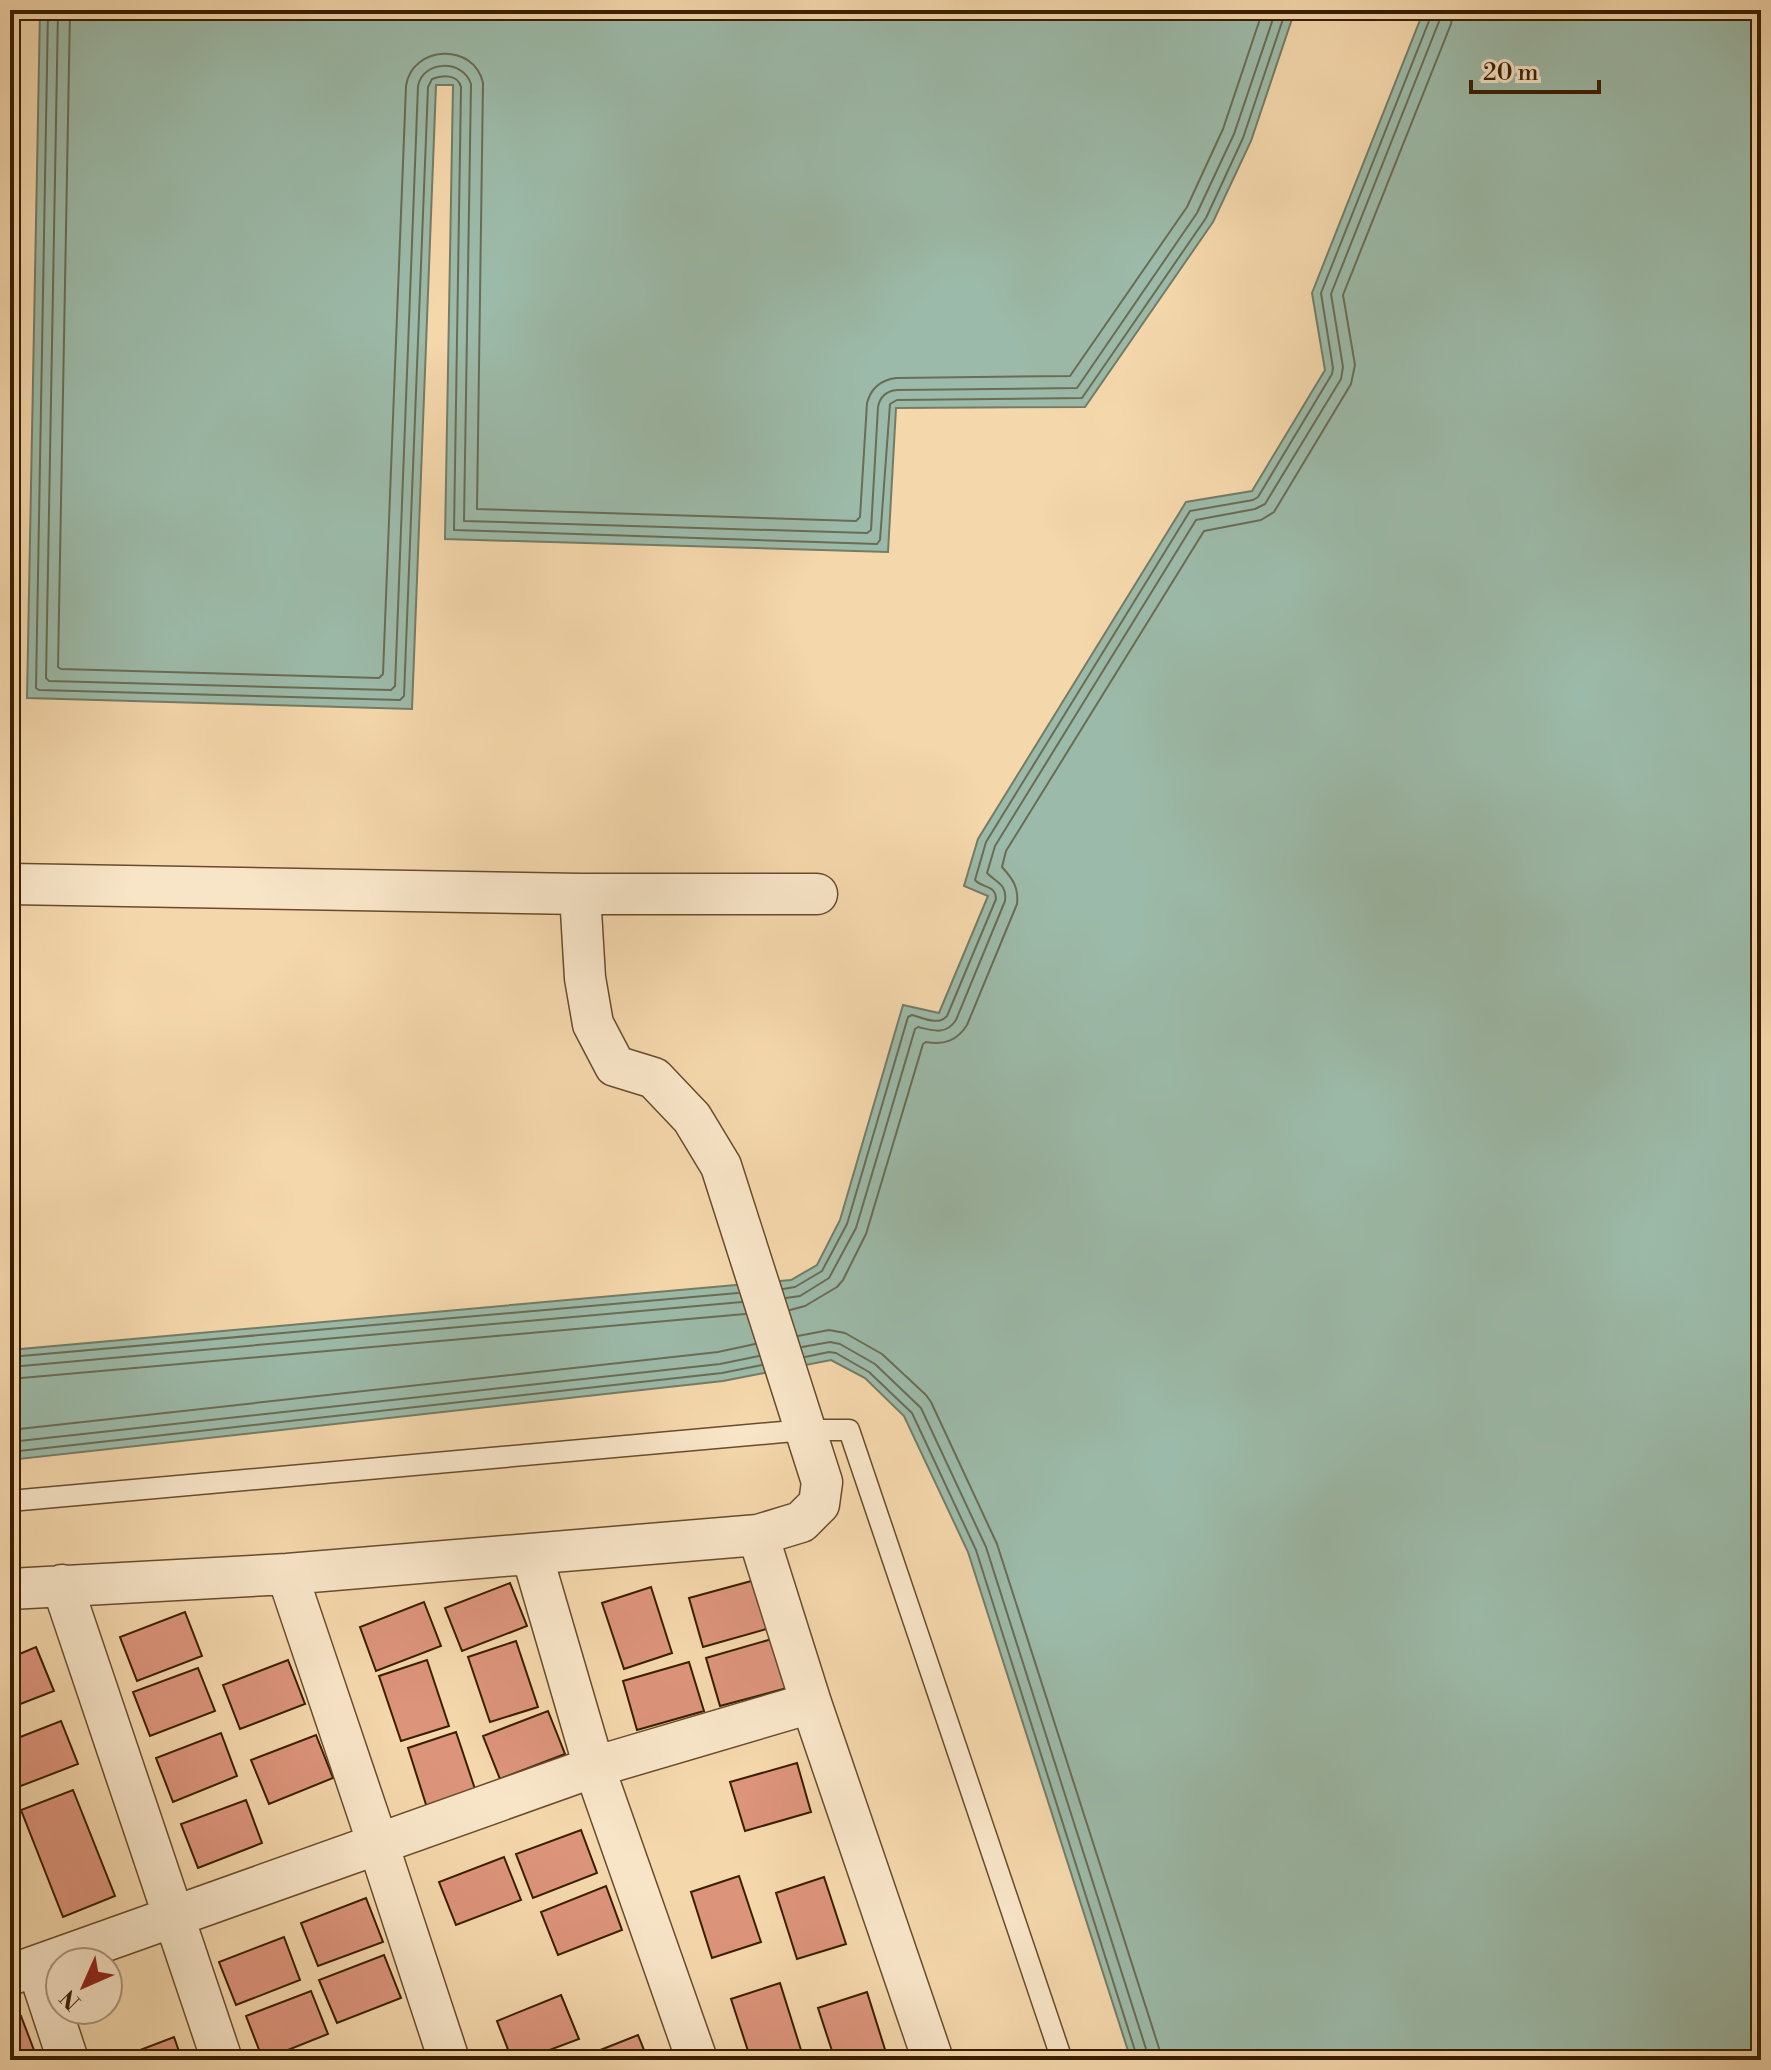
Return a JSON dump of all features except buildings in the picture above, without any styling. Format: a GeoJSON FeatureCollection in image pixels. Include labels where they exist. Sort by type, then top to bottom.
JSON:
{"type":"FeatureCollection","features":[{"type":"Feature","properties":{"kind":"street"},"geometry":{"type":"LineString","coordinates":[[10,884],[580,894],[817,894]]}},
{"type":"Feature","properties":{"kind":"street"},"geometry":{"type":"LineString","coordinates":[[10,1589],[287,1574],[758,1535],[801,1522],[819,1504],[822,1482],[721,1166],[692,1118],[654,1078],[615,1066],[593,1024],[585,978],[580,894]]}},
{"type":"Feature","properties":{"kind":"street"},"geometry":{"type":"LineString","coordinates":[[758,1535],[811,1703],[933,2060]]}},
{"type":"Feature","properties":{"kind":"street"},"geometry":{"type":"LineString","coordinates":[[532,1555],[594,1767],[697,2060]]}},
{"type":"Feature","properties":{"kind":"street"},"geometry":{"type":"LineString","coordinates":[[287,1574],[449,2060]]}},
{"type":"Feature","properties":{"kind":"street"},"geometry":{"type":"LineString","coordinates":[[62,1585],[222,2060]]}},
{"type":"Feature","properties":{"kind":"street"},"geometry":{"type":"LineString","coordinates":[[68,2060],[24,1971],[594,1767],[811,1703]]}},
{"type":"Feature","properties":{"kind":"lane"},"geometry":{"type":"LineString","coordinates":[[10,1501],[805,1430],[849,1430],[1062,2060]]}},
{"type":"Feature","properties":{"kind":"water"},"geometry":{"type":"Polygon","coordinates":[[[40,10],[1295,10],[1251,141],[1213,222],[1085,407],[896,408],[888,552],[445,539],[453,85],[436,85],[412,709],[27,698],[40,10]]]}},
{"type":"Feature","properties":{"kind":"water"},"geometry":{"type":"Polygon","coordinates":[[[1424,10],[1761,10],[1761,2060],[1131,2060],[968,1552],[904,1416],[865,1378],[831,1360],[723,1381],[10,1460],[10,1350],[791,1280],[817,1265],[840,1220],[903,1005],[939,1013],[988,896],[964,886],[978,839],[1186,502],[1252,491],[1325,370],[1312,293],[1424,10]]]}}]}
